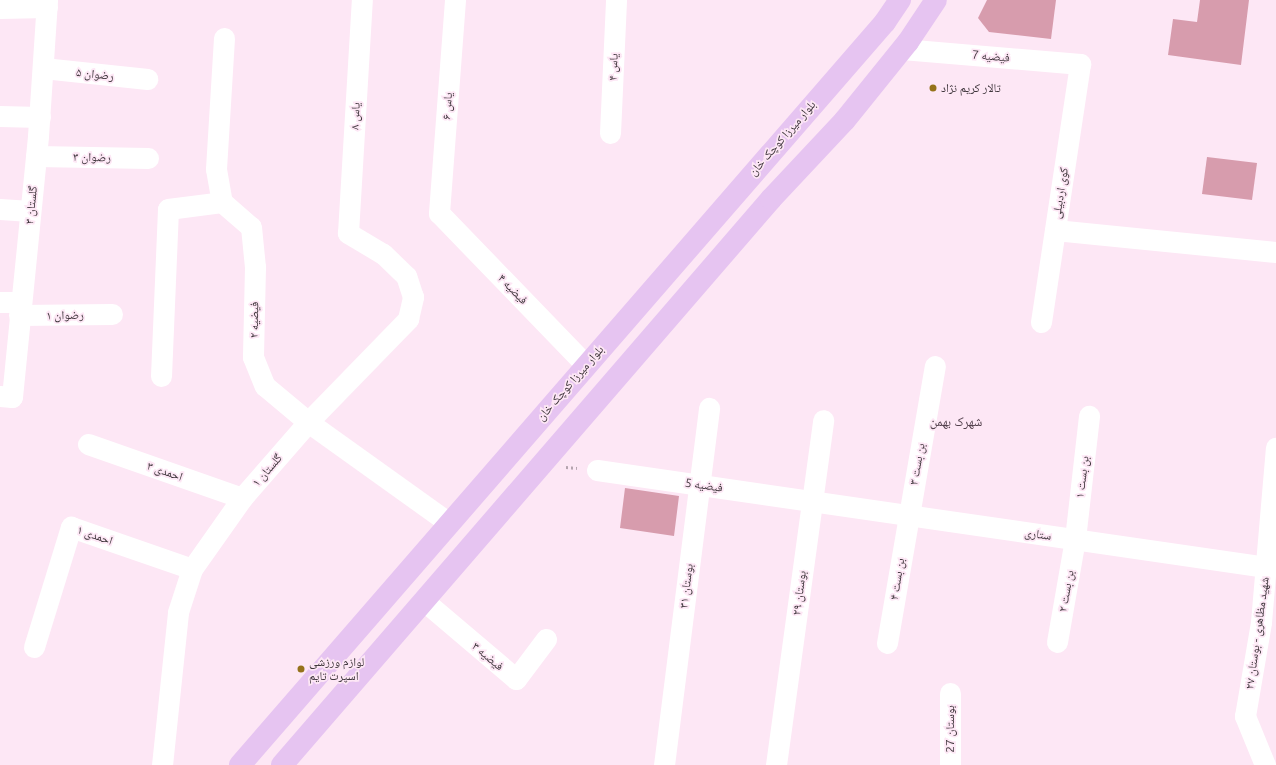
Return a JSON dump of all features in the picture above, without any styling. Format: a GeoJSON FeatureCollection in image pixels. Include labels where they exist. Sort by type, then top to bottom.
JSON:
{"type":"FeatureCollection","features":[{"type":"Feature","properties":{"kind":"main road","name":"بلوار میرزا کوچک خان"},"geometry":{"type":"LineString","coordinates":[[240,765],[748,177],[885,22],[900,0]]}},
{"type":"Feature","properties":{"kind":"main road"},"geometry":{"type":"LineString","coordinates":[[289,763],[423,600],[771,199],[845,120],[902,49],[936,0]]}},
{"type":"Feature","properties":{"kind":"main road"},"geometry":{"type":"LineString","coordinates":[[748,177],[771,199]]}},
{"type":"Feature","properties":{"kind":"street","name":"یاس ۸"},"geometry":{"type":"LineString","coordinates":[[348,233],[362,0]]}},
{"type":"Feature","properties":{"kind":"street","name":"یاس ۶"},"geometry":{"type":"LineString","coordinates":[[439,213],[454,0]]}},
{"type":"Feature","properties":{"kind":"street","name":"یاس ۴"},"geometry":{"type":"LineString","coordinates":[[610,133],[616,0]]}},
{"type":"Feature","properties":{"kind":"street"},"geometry":{"type":"LineString","coordinates":[[0,8],[47,4]]}},
{"type":"Feature","properties":{"kind":"street","name":"گلستان ۳"},"geometry":{"type":"LineString","coordinates":[[0,396],[12,397],[40,117],[47,4]]}},
{"type":"Feature","properties":{"kind":"street"},"geometry":{"type":"LineString","coordinates":[[161,376],[168,209],[222,202],[216,169],[224,38]]}},
{"type":"Feature","properties":{"kind":"street","name":"فیضیه 7"},"geometry":{"type":"LineString","coordinates":[[902,49],[1080,64]]}},
{"type":"Feature","properties":{"kind":"street","name":"کوی اردبیلی"},"geometry":{"type":"LineString","coordinates":[[1041,322],[1080,64]]}},
{"type":"Feature","properties":{"kind":"street","name":"رضوان ۵"},"geometry":{"type":"LineString","coordinates":[[43,68],[147,79]]}},
{"type":"Feature","properties":{"kind":"street"},"geometry":{"type":"LineString","coordinates":[[0,116],[40,117]]}},
{"type":"Feature","properties":{"kind":"street","name":"رضوان ۳"},"geometry":{"type":"LineString","coordinates":[[36,156],[148,158]]}},
{"type":"Feature","properties":{"kind":"street","name":"فیضیه ۲"},"geometry":{"type":"LineString","coordinates":[[222,202],[251,227],[255,267],[254,357],[265,386],[308,422],[449,523]]}},
{"type":"Feature","properties":{"kind":"street"},"geometry":{"type":"LineString","coordinates":[[0,209],[30,211]]}},
{"type":"Feature","properties":{"kind":"street","name":"فیضیه ۴"},"geometry":{"type":"LineString","coordinates":[[439,213],[586,365]]}},
{"type":"Feature","properties":{"kind":"street"},"geometry":{"type":"LineString","coordinates":[[1055,230],[1276,252]]}},
{"type":"Feature","properties":{"kind":"street","name":"گلستان ۱"},"geometry":{"type":"LineString","coordinates":[[162,765],[178,612],[192,569],[242,498],[308,422],[408,319],[413,297],[406,276],[383,254],[348,233]]}},
{"type":"Feature","properties":{"kind":"street","name":"رضوان ۱"},"geometry":{"type":"LineString","coordinates":[[0,302],[20,309],[112,314]]}},
{"type":"Feature","properties":{"kind":"street","name":"بن بست ۳"},"geometry":{"type":"LineString","coordinates":[[908,515],[935,366]]}},
{"type":"Feature","properties":{"kind":"street","name":"بوستان ۳۱"},"geometry":{"type":"LineString","coordinates":[[664,765],[709,408]]}},
{"type":"Feature","properties":{"kind":"street","name":"۱ بن بست"},"geometry":{"type":"LineString","coordinates":[[1075,539],[1089,416]]}},
{"type":"Feature","properties":{"kind":"street","name":"بوستان ۲۹"},"geometry":{"type":"LineString","coordinates":[[776,765],[823,420]]}},
{"type":"Feature","properties":{"kind":"street","name":"احمدی ۳"},"geometry":{"type":"LineString","coordinates":[[88,444],[242,498]]}},
{"type":"Feature","properties":{"kind":"street","name":"شهید مظاهری - بوستان ۲۷"},"geometry":{"type":"LineString","coordinates":[[1265,765],[1245,716],[1261,622],[1276,448]]}},
{"type":"Feature","properties":{"kind":"street","name":"فیضیه 5"},"geometry":{"type":"LineString","coordinates":[[598,470],[811,501]]}},
{"type":"Feature","properties":{"kind":"street","name":"ستاری"},"geometry":{"type":"LineString","coordinates":[[811,501],[1266,567]]}},
{"type":"Feature","properties":{"kind":"street","name":"بن بست ۴"},"geometry":{"type":"LineString","coordinates":[[887,643],[908,515]]}},
{"type":"Feature","properties":{"kind":"street","name":"احمدی ۱"},"geometry":{"type":"LineString","coordinates":[[34,647],[71,527],[192,569]]}},
{"type":"Feature","properties":{"kind":"street","name":"بن بست ۲"},"geometry":{"type":"LineString","coordinates":[[1057,642],[1075,539]]}},
{"type":"Feature","properties":{"kind":"street","name":"فیضیه ۳"},"geometry":{"type":"LineString","coordinates":[[423,600],[516,679],[546,640]]}},
{"type":"Feature","properties":{"kind":"street","name":"بوستان 27"},"geometry":{"type":"LineString","coordinates":[[950,692],[950,765]]}},
{"type":"Feature","properties":{"kind":"building"},"geometry":{"type":"Polygon","coordinates":[[[987,0],[1056,0],[1051,39],[989,32],[978,18],[987,0]]]}},
{"type":"Feature","properties":{"kind":"building"},"geometry":{"type":"Polygon","coordinates":[[[1200,0],[1249,0],[1241,65],[1168,55],[1173,19],[1197,22],[1200,0]]]}},
{"type":"Feature","properties":{"kind":"building"},"geometry":{"type":"Polygon","coordinates":[[[1207,157],[1257,163],[1252,200],[1202,194],[1207,157]]]}},
{"type":"Feature","properties":{"kind":"building"},"geometry":{"type":"Polygon","coordinates":[[[625,488],[679,496],[674,536],[620,528],[625,488]]]}},
{"type":"Feature","properties":{"kind":"place","name":"تالار کریم نژاد"},"geometry":{"type":"Point","coordinates":[933,88]}},
{"type":"Feature","properties":{"kind":"place","name":"لوازم ورزشی اسپرت تایم"},"geometry":{"type":"Point","coordinates":[301,669]}},
{"type":"Feature","properties":{"kind":"district","name":"شهرک بهمن"},"geometry":{"type":"Point","coordinates":[956,421]}}]}
